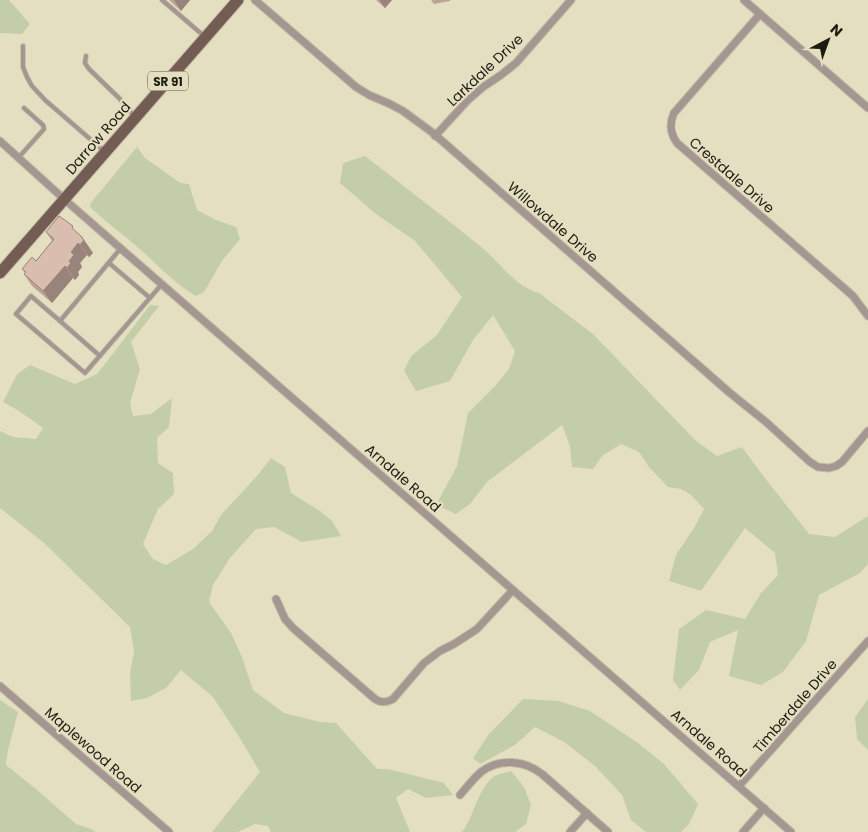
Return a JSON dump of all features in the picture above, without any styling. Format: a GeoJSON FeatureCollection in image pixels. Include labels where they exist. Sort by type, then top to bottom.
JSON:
{"type":"FeatureCollection","features":[{"type":"Feature","properties":{"kind":"main road","name":"Darrow Road"},"geometry":{"type":"LineString","coordinates":[[0,273],[238,0]]}},
{"type":"Feature","properties":{"kind":"street","name":"Willowdale Drive"},"geometry":{"type":"LineString","coordinates":[[255,0],[356,87],[412,116],[810,462],[818,467],[829,468],[836,466],[842,462],[868,431]]}},
{"type":"Feature","properties":{"kind":"street","name":"Larkdale Drive"},"geometry":{"type":"LineString","coordinates":[[436,136],[469,99],[516,63],[571,0]]}},
{"type":"Feature","properties":{"kind":"street"},"geometry":{"type":"LineString","coordinates":[[744,0],[868,108]]}},
{"type":"Feature","properties":{"kind":"street","name":"Crestdale Drive"},"geometry":{"type":"LineString","coordinates":[[760,14],[674,113],[670,123],[673,138],[677,144],[852,296],[868,316]]}},
{"type":"Feature","properties":{"kind":"street","name":"Arndale Road"},"geometry":{"type":"LineString","coordinates":[[0,141],[64,199],[791,832]]}},
{"type":"Feature","properties":{"kind":"street"},"geometry":{"type":"LineString","coordinates":[[276,600],[284,619],[293,628],[375,699],[384,702],[392,699],[430,658],[477,629],[513,590]]}},
{"type":"Feature","properties":{"kind":"street","name":"Timberdale Drive"},"geometry":{"type":"LineString","coordinates":[[739,786],[868,641]]}},
{"type":"Feature","properties":{"kind":"street","name":"Maplewood Road"},"geometry":{"type":"LineString","coordinates":[[0,686],[169,832]]}},
{"type":"Feature","properties":{"kind":"street"},"geometry":{"type":"LineString","coordinates":[[460,795],[486,768],[504,763],[524,764],[537,770],[608,832]]}},
{"type":"Feature","properties":{"kind":"street"},"geometry":{"type":"LineString","coordinates":[[743,832],[764,808]]}},
{"type":"Feature","properties":{"kind":"street"},"geometry":{"type":"LineString","coordinates":[[570,832],[587,813]]}},
{"type":"Feature","properties":{"kind":"lane"},"geometry":{"type":"LineString","coordinates":[[162,0],[205,38]]}},
{"type":"Feature","properties":{"kind":"lane"},"geometry":{"type":"LineString","coordinates":[[22,46],[23,67],[32,86],[45,100],[106,152]]}},
{"type":"Feature","properties":{"kind":"lane"},"geometry":{"type":"LineString","coordinates":[[86,56],[86,63],[89,69],[136,117]]}},
{"type":"Feature","properties":{"kind":"lane"},"geometry":{"type":"LineString","coordinates":[[19,157],[44,129],[43,125],[24,108]]}},
{"type":"Feature","properties":{"kind":"lane"},"geometry":{"type":"LineString","coordinates":[[60,322],[121,248]]}},
{"type":"Feature","properties":{"kind":"lane"},"geometry":{"type":"LineString","coordinates":[[109,263],[150,298]]}},
{"type":"Feature","properties":{"kind":"lane"},"geometry":{"type":"LineString","coordinates":[[100,356],[31,296],[16,314],[85,373],[100,356],[162,284]]}},
{"type":"Feature","properties":{"kind":"green space"},"geometry":{"type":"Polygon","coordinates":[[[0,0],[9,0],[30,24],[22,34],[0,33],[0,0]]]}},
{"type":"Feature","properties":{"kind":"green space"},"geometry":{"type":"Polygon","coordinates":[[[137,147],[145,158],[180,183],[189,184],[197,210],[216,220],[236,227],[240,239],[222,261],[204,292],[196,296],[174,280],[91,208],[90,204],[137,147]]]}},
{"type":"Feature","properties":{"kind":"green space"},"geometry":{"type":"Polygon","coordinates":[[[365,156],[480,246],[522,285],[539,293],[593,334],[695,440],[717,456],[742,447],[809,534],[835,537],[868,516],[868,564],[860,573],[819,595],[806,641],[783,672],[761,685],[729,676],[738,630],[710,642],[699,670],[680,690],[673,680],[679,629],[706,610],[745,619],[761,593],[778,575],[775,553],[745,528],[701,591],[669,581],[676,555],[704,509],[691,495],[681,489],[668,487],[649,467],[639,452],[621,444],[602,456],[593,469],[572,467],[570,446],[562,425],[487,482],[470,504],[456,514],[436,505],[457,466],[468,413],[509,369],[515,351],[493,315],[473,340],[450,381],[416,391],[404,371],[411,356],[437,335],[462,297],[415,241],[376,214],[340,183],[343,163],[365,156]]]}},
{"type":"Feature","properties":{"kind":"green space"},"geometry":{"type":"Polygon","coordinates":[[[150,305],[159,306],[131,342],[140,369],[130,403],[133,416],[151,414],[172,398],[169,427],[157,438],[158,463],[173,473],[174,494],[158,509],[143,544],[153,559],[166,565],[193,549],[212,531],[221,515],[271,458],[285,467],[291,493],[332,521],[341,536],[302,542],[274,527],[256,529],[230,558],[213,585],[209,602],[231,633],[242,657],[253,690],[284,713],[320,722],[336,723],[377,769],[388,769],[444,783],[453,795],[426,798],[408,789],[396,798],[410,832],[271,832],[268,826],[255,824],[238,832],[212,832],[260,772],[238,735],[213,697],[181,670],[166,688],[147,698],[131,701],[130,673],[134,651],[130,627],[43,542],[0,508],[0,431],[13,437],[36,439],[43,428],[3,402],[17,374],[30,365],[75,384],[97,374],[150,305]]]}},
{"type":"Feature","properties":{"kind":"green space"},"geometry":{"type":"Polygon","coordinates":[[[523,699],[559,701],[590,711],[638,743],[664,764],[698,804],[689,824],[681,832],[646,832],[631,820],[622,795],[595,766],[564,742],[535,727],[515,745],[480,764],[473,758],[489,734],[523,699]]]}},
{"type":"Feature","properties":{"kind":"green space"},"geometry":{"type":"Polygon","coordinates":[[[868,699],[868,750],[857,739],[855,717],[868,699]]]}},
{"type":"Feature","properties":{"kind":"green space"},"geometry":{"type":"Polygon","coordinates":[[[0,700],[18,712],[6,765],[76,824],[95,832],[0,832],[0,700]]]}},
{"type":"Feature","properties":{"kind":"green space"},"geometry":{"type":"Polygon","coordinates":[[[511,771],[524,787],[531,805],[526,824],[515,832],[462,832],[487,784],[492,778],[511,771]]]}},
{"type":"Feature","properties":{"kind":"building"},"geometry":{"type":"Polygon","coordinates":[[[59,216],[73,226],[72,228],[84,240],[80,245],[78,243],[71,252],[74,255],[69,261],[71,263],[67,268],[65,266],[43,291],[24,274],[26,272],[22,269],[32,257],[36,261],[54,239],[46,232],[59,216]]]}}]}
